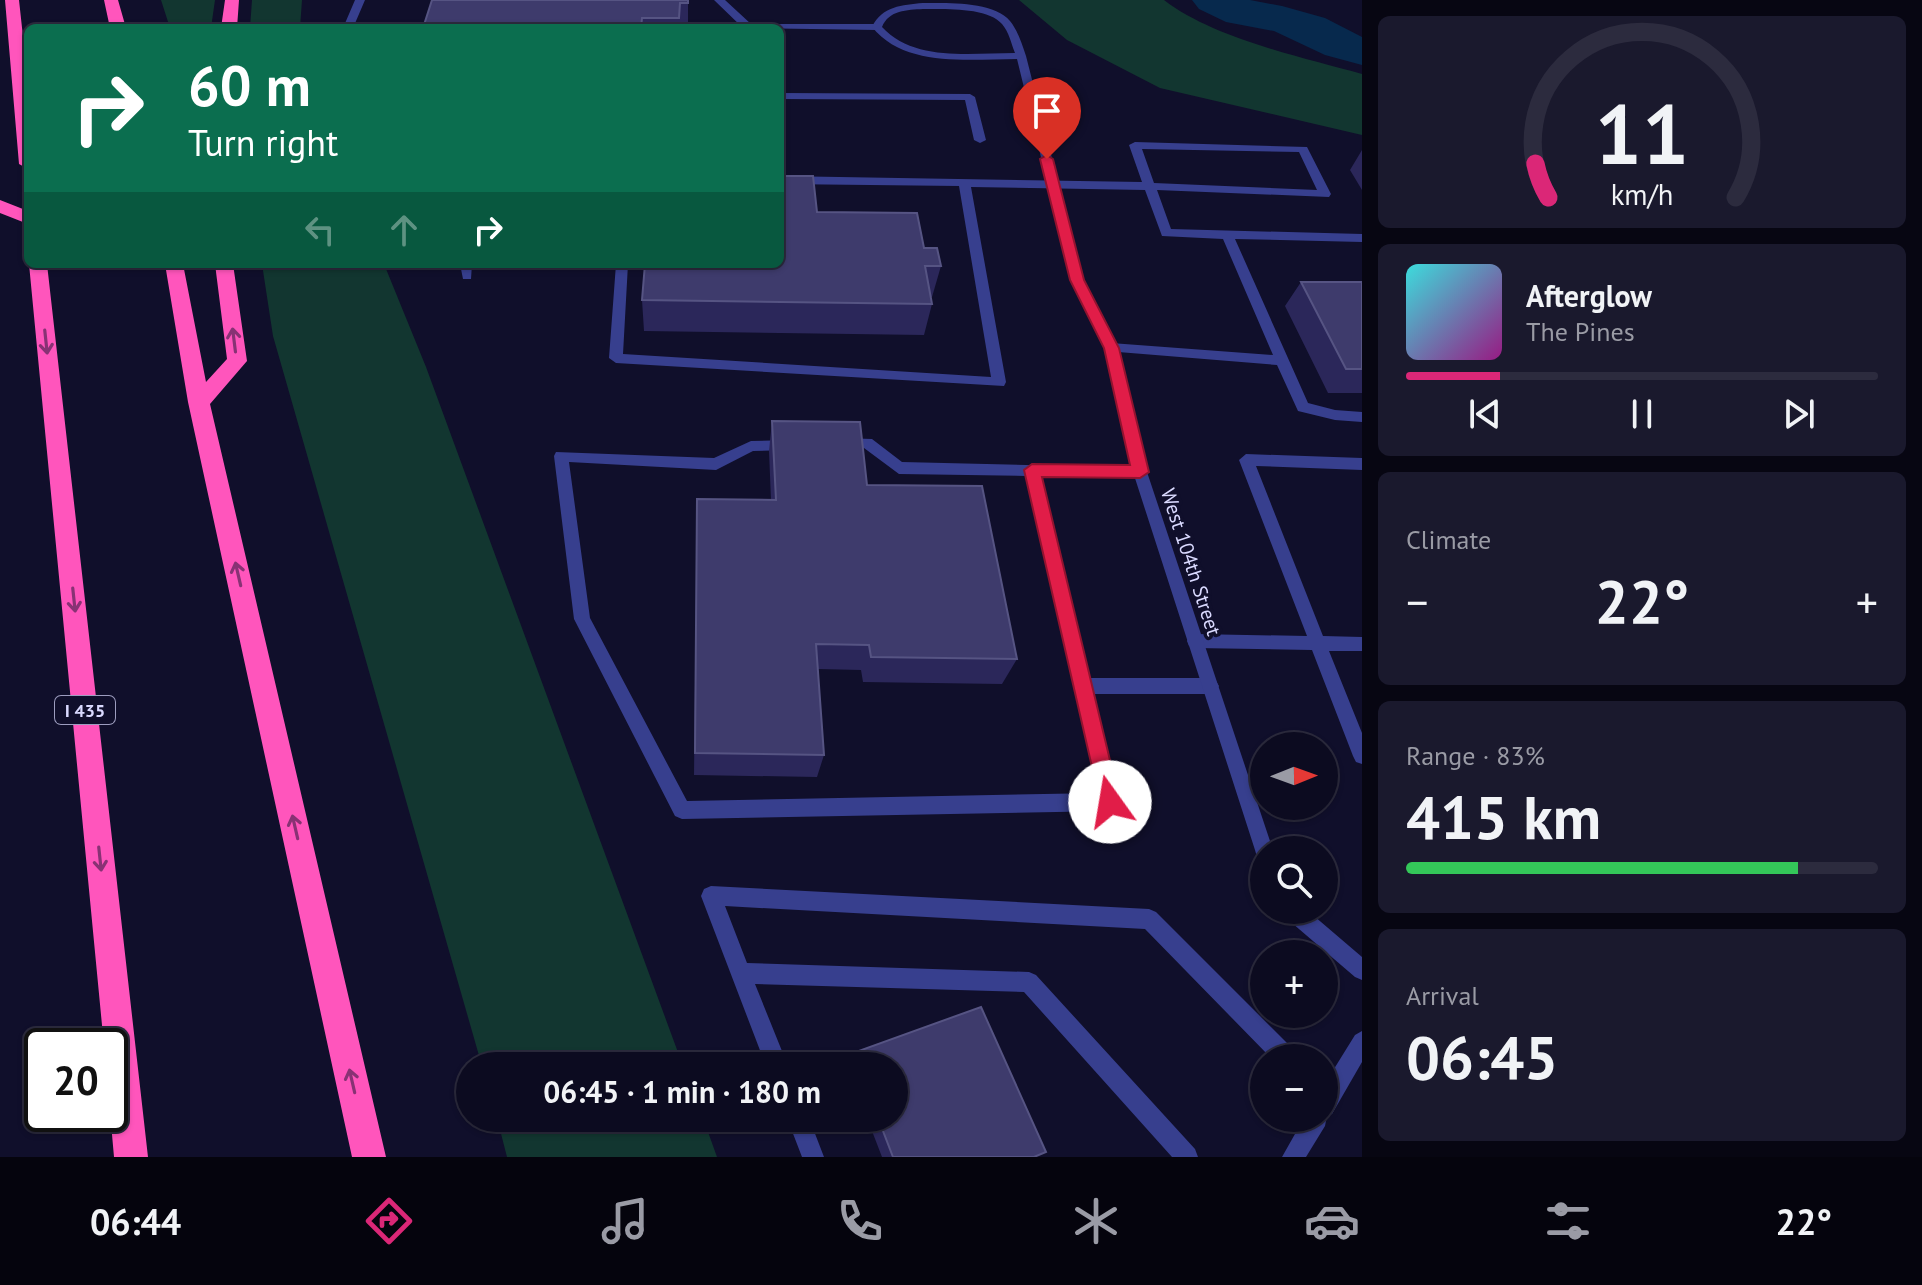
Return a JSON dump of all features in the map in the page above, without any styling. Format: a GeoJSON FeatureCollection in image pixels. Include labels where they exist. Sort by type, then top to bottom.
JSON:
{"type":"FeatureCollection","features":[{"type":"Feature","properties":{"kind":"highway"},"geometry":{"type":"LineString","coordinates":[[12,0],[24,123]]}},
{"type":"Feature","properties":{"kind":"highway"},"geometry":{"type":"LineString","coordinates":[[111,0],[117,24]]}},
{"type":"Feature","properties":{"kind":"highway"},"geometry":{"type":"LineString","coordinates":[[229,24],[232,0]]}},
{"type":"Feature","properties":{"kind":"highway"},"geometry":{"type":"LineString","coordinates":[[0,206],[24,216]]}},
{"type":"Feature","properties":{"kind":"highway","name":"I 435"},"geometry":{"type":"LineString","coordinates":[[38,268],[131,1157]]}},
{"type":"Feature","properties":{"kind":"highway"},"geometry":{"type":"LineString","coordinates":[[175,268],[199,402],[369,1157]]}},
{"type":"Feature","properties":{"kind":"highway"},"geometry":{"type":"LineString","coordinates":[[199,402],[237,361],[225,268]]}},
{"type":"Feature","properties":{"kind":"street"},"geometry":{"type":"LineString","coordinates":[[350,24],[360,0]]}},
{"type":"Feature","properties":{"kind":"street"},"geometry":{"type":"LineString","coordinates":[[719,0],[745,24]]}},
{"type":"Feature","properties":{"kind":"street"},"geometry":{"type":"LineString","coordinates":[[877,27],[883,15],[904,7],[943,4]]}},
{"type":"Feature","properties":{"kind":"street","name":"West 104th Street"},"geometry":{"type":"LineString","coordinates":[[943,4],[971,7],[1002,18],[1021,56],[1077,280],[1111,348],[1140,472],[1259,836]]}},
{"type":"Feature","properties":{"kind":"street"},"geometry":{"type":"LineString","coordinates":[[784,27],[877,27]]}},
{"type":"Feature","properties":{"kind":"street"},"geometry":{"type":"LineString","coordinates":[[877,27],[883,38],[928,54],[1021,56]]}},
{"type":"Feature","properties":{"kind":"street"},"geometry":{"type":"LineString","coordinates":[[784,96],[970,97],[980,140]]}},
{"type":"Feature","properties":{"kind":"street"},"geometry":{"type":"LineString","coordinates":[[784,180],[1147,186],[1325,194],[1303,149],[1135,145],[1147,186],[1166,233],[1362,238]]}},
{"type":"Feature","properties":{"kind":"street"},"geometry":{"type":"LineString","coordinates":[[622,268],[616,358],[999,382],[964,183]]}},
{"type":"Feature","properties":{"kind":"street"},"geometry":{"type":"LineString","coordinates":[[1227,235],[1303,407],[1335,415],[1362,417]]}},
{"type":"Feature","properties":{"kind":"street"},"geometry":{"type":"LineString","coordinates":[[1111,348],[1280,360]]}},
{"type":"Feature","properties":{"kind":"street"},"geometry":{"type":"LineString","coordinates":[[1032,470],[1110,802],[682,810],[582,619],[561,456],[716,464],[751,446],[867,443],[899,468],[1032,470],[1140,472]]}},
{"type":"Feature","properties":{"kind":"street"},"geometry":{"type":"LineString","coordinates":[[1362,464],[1246,460],[1362,756]]}},
{"type":"Feature","properties":{"kind":"street"},"geometry":{"type":"LineString","coordinates":[[1195,641],[1362,644]]}},
{"type":"Feature","properties":{"kind":"street"},"geometry":{"type":"LineString","coordinates":[[1082,686],[1210,686]]}},
{"type":"Feature","properties":{"kind":"street"},"geometry":{"type":"LineString","coordinates":[[772,1052],[711,896],[1149,919],[1272,1044]]}},
{"type":"Feature","properties":{"kind":"street"},"geometry":{"type":"LineString","coordinates":[[1308,924],[1362,970]]}},
{"type":"Feature","properties":{"kind":"street"},"geometry":{"type":"LineString","coordinates":[[741,973],[1029,982],[1187,1157]]}},
{"type":"Feature","properties":{"kind":"street"},"geometry":{"type":"LineString","coordinates":[[1338,1081],[1362,1042]]}},
{"type":"Feature","properties":{"kind":"street"},"geometry":{"type":"LineString","coordinates":[[803,1132],[813,1157]]}},
{"type":"Feature","properties":{"kind":"street"},"geometry":{"type":"LineString","coordinates":[[1293,1157],[1307,1132]]}},
{"type":"Feature","properties":{"kind":"green space"},"geometry":{"type":"Polygon","coordinates":[[[161,0],[215,0],[212,24],[169,24],[161,0]]]}},
{"type":"Feature","properties":{"kind":"green space"},"geometry":{"type":"Polygon","coordinates":[[[252,0],[302,0],[300,24],[250,24],[252,0]]]}},
{"type":"Feature","properties":{"kind":"green space"},"geometry":{"type":"Polygon","coordinates":[[[1019,0],[1164,0],[1232,36],[1362,74],[1362,135],[1160,88],[1067,40],[1019,0]]]}},
{"type":"Feature","properties":{"kind":"green space"},"geometry":{"type":"Polygon","coordinates":[[[263,268],[386,268],[426,367],[678,1052],[478,1052],[273,336],[263,268]]]}},
{"type":"Feature","properties":{"kind":"green space"},"geometry":{"type":"Polygon","coordinates":[[[501,1132],[708,1132],[717,1157],[507,1157],[501,1132]]]}},
{"type":"Feature","properties":{"kind":"building"},"geometry":{"type":"Polygon","coordinates":[[[432,0],[688,0],[688,3],[680,3],[679,18],[642,18],[641,24],[424,24],[432,0]]]}},
{"type":"Feature","properties":{"kind":"building"},"geometry":{"type":"Polygon","coordinates":[[[784,176],[813,176],[817,212],[917,213],[924,248],[937,248],[941,266],[925,266],[932,304],[642,300],[645,268],[784,268],[784,176]]]}},
{"type":"Feature","properties":{"kind":"building"},"geometry":{"type":"Polygon","coordinates":[[[1301,282],[1362,282],[1362,369],[1346,369],[1301,282]]]}},
{"type":"Feature","properties":{"kind":"building"},"geometry":{"type":"Polygon","coordinates":[[[772,421],[860,422],[867,485],[982,486],[1017,659],[871,657],[869,645],[816,644],[824,755],[695,753],[697,499],[776,500],[772,421]]]}},
{"type":"Feature","properties":{"kind":"building"},"geometry":{"type":"Polygon","coordinates":[[[981,1007],[1046,1152],[1034,1157],[893,1157],[883,1132],[908,1132],[908,1052],[856,1052],[981,1007]]]}},
{"type":"Feature","properties":{"kind":"waterway"},"geometry":{"type":"LineString","coordinates":[[1214,0],[1242,13],[1282,19],[1309,28],[1341,45],[1362,51]]}},
{"type":"Feature","properties":{"kind":"route"},"geometry":{"type":"LineString","coordinates":[[1047,159],[1077,280],[1111,348],[1140,472],[1032,470],[1110,802]]}}]}
